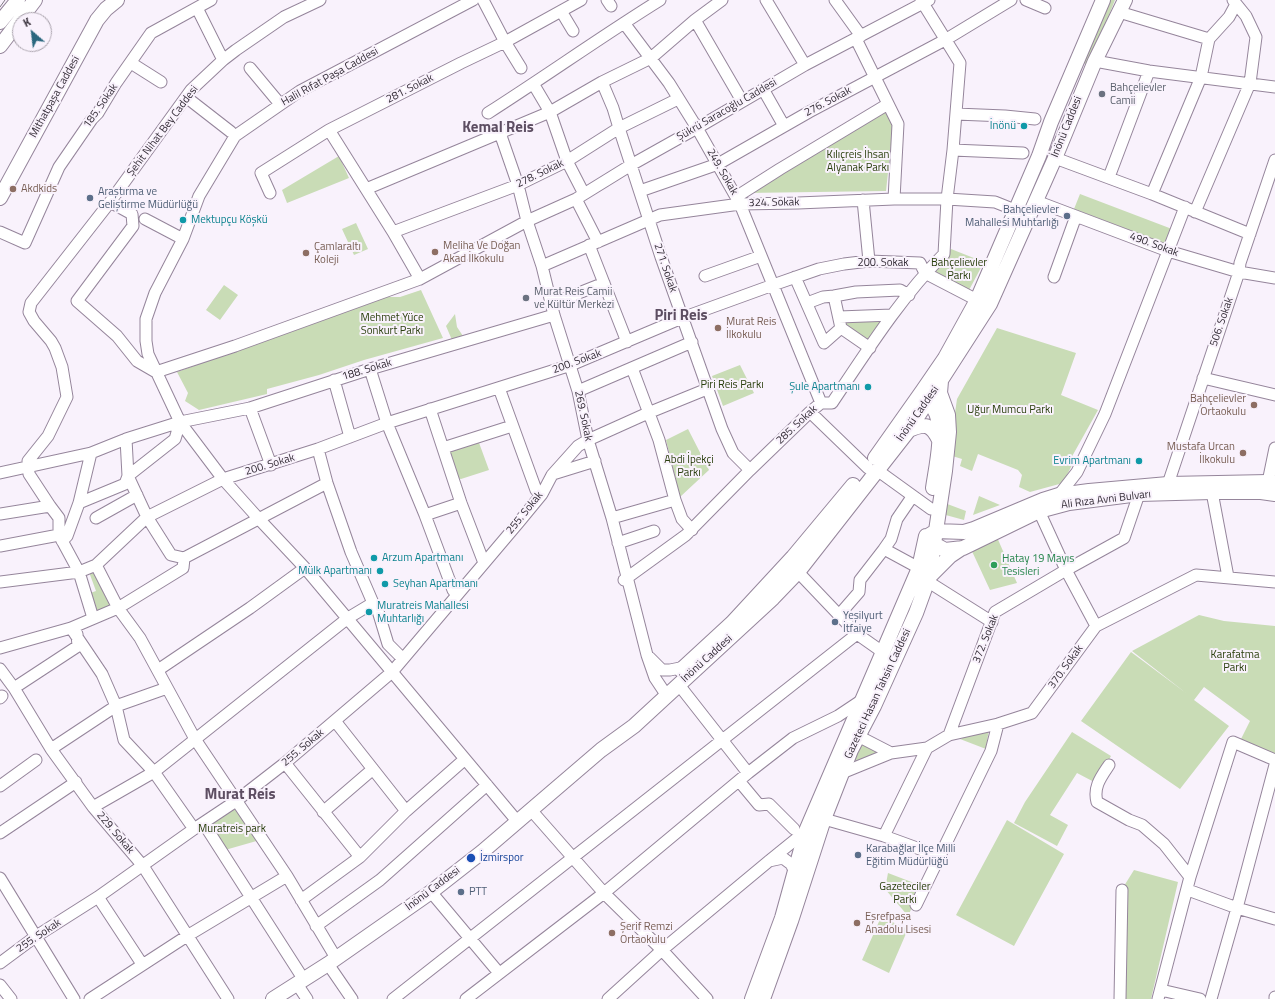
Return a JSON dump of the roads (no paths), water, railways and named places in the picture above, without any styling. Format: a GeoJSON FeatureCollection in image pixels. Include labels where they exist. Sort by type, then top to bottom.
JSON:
{"type":"FeatureCollection","features":[{"type":"Feature","properties":{"kind":"main road"},"geometry":{"type":"LineString","coordinates":[[0,22],[18,0]]}},
{"type":"Feature","properties":{"kind":"main road"},"geometry":{"type":"LineString","coordinates":[[0,46],[35,0]]}},
{"type":"Feature","properties":{"kind":"main road","name":"Mithatpaşa Caddesi"},"geometry":{"type":"LineString","coordinates":[[0,198],[97,20],[106,9],[117,0]]}},
{"type":"Feature","properties":{"kind":"main road","name":"İnönü Caddesi"},"geometry":{"type":"LineString","coordinates":[[273,999],[332,961],[431,892],[482,852],[601,750],[664,693],[685,667],[732,624],[909,430],[928,395],[944,358],[977,300],[1039,156],[1051,122],[1103,0]]}},
{"type":"Feature","properties":{"kind":"main road","name":"İnönü Caddesi"},"geometry":{"type":"LineString","coordinates":[[664,693],[679,685],[773,598],[798,572],[872,469],[928,395],[941,381],[990,304],[1055,158],[1095,61],[1122,6]]}},
{"type":"Feature","properties":{"kind":"main road","name":"Gazeteci Hasan Tahsin Caddesi"},"geometry":{"type":"LineString","coordinates":[[763,999],[791,921],[824,819],[851,750],[874,706],[916,613],[935,529],[950,432],[948,415],[940,393],[941,381]]}},
{"type":"Feature","properties":{"kind":"main road"},"geometry":{"type":"LineString","coordinates":[[928,395],[943,404]]}},
{"type":"Feature","properties":{"kind":"main road","name":"Gazeteci Hasan Tahsin Caddesi"},"geometry":{"type":"LineString","coordinates":[[928,395],[936,414],[939,427],[935,529]]}},
{"type":"Feature","properties":{"kind":"main road"},"geometry":{"type":"LineString","coordinates":[[909,430],[919,426],[927,426],[934,431],[939,440]]}},
{"type":"Feature","properties":{"kind":"main road","name":"Ali Rıza Avni Bulvarı"},"geometry":{"type":"LineString","coordinates":[[935,529],[964,532],[1043,500],[1059,495],[1089,491],[1168,484],[1273,486]]}},
{"type":"Feature","properties":{"kind":"main road","name":"Ali Rıza Avni Bulvarı"},"geometry":{"type":"LineString","coordinates":[[935,529],[945,550],[963,548],[1039,511],[1069,503],[1139,494],[1261,492],[1273,486]]}},
{"type":"Feature","properties":{"kind":"main road"},"geometry":{"type":"LineString","coordinates":[[925,575],[963,548]]}},
{"type":"Feature","properties":{"kind":"main road","name":"Gazeteci Hasan Tahsin Caddesi"},"geometry":{"type":"LineString","coordinates":[[752,999],[782,918],[795,872],[800,830],[884,653],[925,575]]}},
{"type":"Feature","properties":{"kind":"street","name":"185. Sokak"},"geometry":{"type":"LineString","coordinates":[[0,232],[24,243],[59,167],[92,119],[98,113],[116,83],[151,33],[211,0]]}},
{"type":"Feature","properties":{"kind":"street","name":"Şehit Nihat Bey Caddesi"},"geometry":{"type":"LineString","coordinates":[[28,464],[48,436],[66,397],[62,367],[55,348],[34,321],[29,312],[31,303],[110,202],[192,90],[223,60],[284,17],[320,0]]}},
{"type":"Feature","properties":{"kind":"street","name":"Halil Rıfat Paşa Caddesi"},"geometry":{"type":"LineString","coordinates":[[473,0],[300,91],[236,136],[199,196],[183,239],[155,293],[146,319],[146,341],[148,354],[177,412],[180,422],[224,479],[348,618],[517,821]]}},
{"type":"Feature","properties":{"kind":"street"},"geometry":{"type":"LineString","coordinates":[[483,0],[505,42],[521,68]]}},
{"type":"Feature","properties":{"kind":"street","name":"281. Sokak"},"geometry":{"type":"LineString","coordinates":[[270,192],[261,173],[329,130],[505,42],[581,0]]}},
{"type":"Feature","properties":{"kind":"street"},"geometry":{"type":"LineString","coordinates":[[488,113],[660,0]]}},
{"type":"Feature","properties":{"kind":"street"},"geometry":{"type":"LineString","coordinates":[[366,189],[550,112],[602,82],[651,58],[695,20],[722,0]]}},
{"type":"Feature","properties":{"kind":"street"},"geometry":{"type":"LineString","coordinates":[[766,0],[805,65]]}},
{"type":"Feature","properties":{"kind":"street"},"geometry":{"type":"LineString","coordinates":[[835,0],[859,38],[875,77],[898,124],[894,199]]}},
{"type":"Feature","properties":{"kind":"street","name":"276. Sokak"},"geometry":{"type":"LineString","coordinates":[[640,191],[718,164],[784,126],[945,40],[1012,0]]}},
{"type":"Feature","properties":{"kind":"street"},"geometry":{"type":"LineString","coordinates":[[1026,0],[1045,8]]}},
{"type":"Feature","properties":{"kind":"street"},"geometry":{"type":"LineString","coordinates":[[924,1],[945,40],[960,63],[953,150],[947,199]]}},
{"type":"Feature","properties":{"kind":"street","name":"Şükrü Saracoğlu Caddesi"},"geometry":{"type":"LineString","coordinates":[[156,372],[235,346],[420,279],[527,221],[580,197],[631,165],[805,65],[859,38],[924,1]]}},
{"type":"Feature","properties":{"kind":"street"},"geometry":{"type":"LineString","coordinates":[[1152,194],[1201,77],[1210,39],[1229,17],[1234,2]]}},
{"type":"Feature","properties":{"kind":"street"},"geometry":{"type":"LineString","coordinates":[[1059,495],[1077,472],[1105,414],[1168,251],[1190,209],[1250,83],[1256,37],[1246,16],[1234,2]]}},
{"type":"Feature","properties":{"kind":"street"},"geometry":{"type":"LineString","coordinates":[[1122,6],[1210,39]]}},
{"type":"Feature","properties":{"kind":"street"},"geometry":{"type":"LineString","coordinates":[[197,8],[223,60]]}},
{"type":"Feature","properties":{"kind":"street"},"geometry":{"type":"LineString","coordinates":[[561,11],[573,31]]}},
{"type":"Feature","properties":{"kind":"street"},"geometry":{"type":"LineString","coordinates":[[695,20],[742,101]]}},
{"type":"Feature","properties":{"kind":"street","name":"249. Sokak"},"geometry":{"type":"LineString","coordinates":[[624,23],[651,58],[697,128],[738,201],[821,403]]}},
{"type":"Feature","properties":{"kind":"street"},"geometry":{"type":"LineString","coordinates":[[1095,61],[1148,70],[1275,87]]}},
{"type":"Feature","properties":{"kind":"street"},"geometry":{"type":"LineString","coordinates":[[131,63],[161,82]]}},
{"type":"Feature","properties":{"kind":"street"},"geometry":{"type":"LineString","coordinates":[[250,68],[280,104]]}},
{"type":"Feature","properties":{"kind":"street"},"geometry":{"type":"LineString","coordinates":[[1109,177],[1148,70]]}},
{"type":"Feature","properties":{"kind":"street","name":"271. Sokak"},"geometry":{"type":"LineString","coordinates":[[602,82],[614,108],[648,220],[722,429],[733,452],[750,470]]}},
{"type":"Feature","properties":{"kind":"street"},"geometry":{"type":"LineString","coordinates":[[534,84],[550,112],[580,197],[604,283],[627,342]]}},
{"type":"Feature","properties":{"kind":"street"},"geometry":{"type":"LineString","coordinates":[[763,89],[784,126]]}},
{"type":"Feature","properties":{"kind":"street"},"geometry":{"type":"LineString","coordinates":[[186,97],[231,132]]}},
{"type":"Feature","properties":{"kind":"street","name":"278. Sokak"},"geometry":{"type":"LineString","coordinates":[[393,232],[518,185],[567,161],[619,128],[678,99]]}},
{"type":"Feature","properties":{"kind":"street"},"geometry":{"type":"LineString","coordinates":[[738,201],[780,169],[888,104]]}},
{"type":"Feature","properties":{"kind":"street"},"geometry":{"type":"LineString","coordinates":[[956,114],[1035,119]]}},
{"type":"Feature","properties":{"kind":"street"},"geometry":{"type":"LineString","coordinates":[[329,130],[393,232],[420,279]]}},
{"type":"Feature","properties":{"kind":"street","name":"269. Sokak"},"geometry":{"type":"LineString","coordinates":[[500,133],[518,185],[527,221],[542,266],[554,315],[571,365],[588,440],[612,518],[626,580],[647,655],[655,678],[664,693]]}},
{"type":"Feature","properties":{"kind":"street"},"geometry":{"type":"LineString","coordinates":[[953,150],[1023,153]]}},
{"type":"Feature","properties":{"kind":"street"},"geometry":{"type":"LineString","coordinates":[[1055,158],[1109,177],[1250,234]]}},
{"type":"Feature","properties":{"kind":"street","name":"506. Sokak"},"geometry":{"type":"LineString","coordinates":[[1168,484],[1275,160]]}},
{"type":"Feature","properties":{"kind":"street","name":"324. Sokak"},"geometry":{"type":"LineString","coordinates":[[542,266],[648,220],[669,213],[738,201],[798,203],[894,199],[947,199],[996,202],[1015,210]]}},
{"type":"Feature","properties":{"kind":"street","name":"285. Sokak"},"geometry":{"type":"LineString","coordinates":[[626,580],[692,530],[750,470],[810,412],[821,403],[832,402],[892,315],[925,273],[944,254],[947,199]]}},
{"type":"Feature","properties":{"kind":"street"},"geometry":{"type":"LineString","coordinates":[[862,200],[869,261]]}},
{"type":"Feature","properties":{"kind":"street","name":"490. Sokak"},"geometry":{"type":"LineString","coordinates":[[1036,201],[1168,251],[1239,272],[1275,278]]}},
{"type":"Feature","properties":{"kind":"street"},"geometry":{"type":"LineString","coordinates":[[110,202],[132,214],[133,226],[77,301],[116,336],[137,361],[156,372]]}},
{"type":"Feature","properties":{"kind":"street"},"geometry":{"type":"LineString","coordinates":[[1054,277],[1076,216]]}},
{"type":"Feature","properties":{"kind":"street"},"geometry":{"type":"LineString","coordinates":[[145,219],[183,239]]}},
{"type":"Feature","properties":{"kind":"street"},"geometry":{"type":"LineString","coordinates":[[705,276],[761,256]]}},
{"type":"Feature","properties":{"kind":"street","name":"200. Sokak"},"geometry":{"type":"LineString","coordinates":[[96,565],[147,517],[224,479],[318,449],[387,423],[571,365],[682,318],[795,277],[819,269],[869,261],[920,263],[925,273]]}},
{"type":"Feature","properties":{"kind":"street"},"geometry":{"type":"LineString","coordinates":[[925,273],[977,300]]}},
{"type":"Feature","properties":{"kind":"street"},"geometry":{"type":"LineString","coordinates":[[795,277],[824,342],[840,322],[892,315]]}},
{"type":"Feature","properties":{"kind":"street"},"geometry":{"type":"LineString","coordinates":[[551,304],[604,283]]}},
{"type":"Feature","properties":{"kind":"street"},"geometry":{"type":"LineString","coordinates":[[807,303],[823,297],[856,292],[900,290],[909,295]]}},
{"type":"Feature","properties":{"kind":"street"},"geometry":{"type":"LineString","coordinates":[[834,296],[840,322],[870,348]]}},
{"type":"Feature","properties":{"kind":"street","name":"188. Sokak"},"geometry":{"type":"LineString","coordinates":[[28,464],[91,453],[126,439],[180,422],[250,408],[334,380],[554,315]]}},
{"type":"Feature","properties":{"kind":"street"},"geometry":{"type":"LineString","coordinates":[[578,391],[692,342]]}},
{"type":"Feature","properties":{"kind":"street"},"geometry":{"type":"LineString","coordinates":[[632,368],[659,440],[675,500],[682,519],[692,530]]}},
{"type":"Feature","properties":{"kind":"street"},"geometry":{"type":"LineString","coordinates":[[370,369],[387,423],[425,515],[453,590],[457,595]]}},
{"type":"Feature","properties":{"kind":"street"},"geometry":{"type":"LineString","coordinates":[[1203,378],[1275,395]]}},
{"type":"Feature","properties":{"kind":"street"},"geometry":{"type":"LineString","coordinates":[[334,380],[350,437]]}},
{"type":"Feature","properties":{"kind":"street"},"geometry":{"type":"LineString","coordinates":[[499,388],[536,490],[542,494]]}},
{"type":"Feature","properties":{"kind":"street"},"geometry":{"type":"LineString","coordinates":[[588,440],[648,412],[707,389]]}},
{"type":"Feature","properties":{"kind":"street"},"geometry":{"type":"LineString","coordinates":[[250,408],[271,465]]}},
{"type":"Feature","properties":{"kind":"street"},"geometry":{"type":"LineString","coordinates":[[430,409],[461,503],[484,563]]}},
{"type":"Feature","properties":{"kind":"street"},"geometry":{"type":"LineString","coordinates":[[810,412],[872,469],[912,497],[935,529]]}},
{"type":"Feature","properties":{"kind":"street"},"geometry":{"type":"LineString","coordinates":[[79,503],[125,484],[128,476],[175,439],[180,422]]}},
{"type":"Feature","properties":{"kind":"street"},"geometry":{"type":"LineString","coordinates":[[443,448],[512,426]]}},
{"type":"Feature","properties":{"kind":"street"},"geometry":{"type":"LineString","coordinates":[[126,439],[128,476],[147,517],[171,555],[184,558],[327,483]]}},
{"type":"Feature","properties":{"kind":"street","name":"255. Sokak"},"geometry":{"type":"LineString","coordinates":[[0,963],[35,937],[98,897],[236,801],[285,763],[392,672],[542,494],[552,475],[578,446],[588,440]]}},
{"type":"Feature","properties":{"kind":"street"},"geometry":{"type":"LineString","coordinates":[[1273,486],[1275,448]]}},
{"type":"Feature","properties":{"kind":"street"},"geometry":{"type":"LineString","coordinates":[[318,449],[327,483],[351,552],[373,603],[378,611],[388,644],[402,659]]}},
{"type":"Feature","properties":{"kind":"street"},"geometry":{"type":"LineString","coordinates":[[0,546],[67,536],[79,503],[91,453]]}},
{"type":"Feature","properties":{"kind":"street"},"geometry":{"type":"LineString","coordinates":[[552,475],[595,461]]}},
{"type":"Feature","properties":{"kind":"street"},"geometry":{"type":"LineString","coordinates":[[0,468],[28,464]]}},
{"type":"Feature","properties":{"kind":"street"},"geometry":{"type":"LineString","coordinates":[[0,473],[28,464]]}},
{"type":"Feature","properties":{"kind":"street"},"geometry":{"type":"LineString","coordinates":[[28,464],[30,474],[59,518],[60,538],[79,572],[93,618]]}},
{"type":"Feature","properties":{"kind":"street"},"geometry":{"type":"LineString","coordinates":[[1077,472],[1079,481],[1089,491]]}},
{"type":"Feature","properties":{"kind":"street"},"geometry":{"type":"LineString","coordinates":[[1212,492],[1228,577]]}},
{"type":"Feature","properties":{"kind":"street","name":"372. Sokak"},"geometry":{"type":"LineString","coordinates":[[948,735],[995,612],[1124,538],[1139,494]]}},
{"type":"Feature","properties":{"kind":"street"},"geometry":{"type":"LineString","coordinates":[[96,518],[137,496]]}},
{"type":"Feature","properties":{"kind":"street"},"geometry":{"type":"LineString","coordinates":[[839,615],[859,592],[860,580],[891,539],[897,519],[912,497]]}},
{"type":"Feature","properties":{"kind":"street"},"geometry":{"type":"LineString","coordinates":[[612,518],[675,500]]}},
{"type":"Feature","properties":{"kind":"street"},"geometry":{"type":"LineString","coordinates":[[425,515],[461,503]]}},
{"type":"Feature","properties":{"kind":"street"},"geometry":{"type":"LineString","coordinates":[[0,514],[50,506]]}},
{"type":"Feature","properties":{"kind":"street"},"geometry":{"type":"LineString","coordinates":[[1039,511],[1066,570],[1096,626]]}},
{"type":"Feature","properties":{"kind":"street"},"geometry":{"type":"LineString","coordinates":[[618,543],[654,531]]}},
{"type":"Feature","properties":{"kind":"street"},"geometry":{"type":"LineString","coordinates":[[884,549],[925,575],[992,622]]}},
{"type":"Feature","properties":{"kind":"street"},"geometry":{"type":"LineString","coordinates":[[0,648],[74,632],[93,618],[118,608],[183,568],[184,558]]}},
{"type":"Feature","properties":{"kind":"street"},"geometry":{"type":"LineString","coordinates":[[0,582],[79,572],[96,565],[118,608],[140,638],[195,739],[287,876],[316,926],[352,999]]}},
{"type":"Feature","properties":{"kind":"street"},"geometry":{"type":"LineString","coordinates":[[158,670],[250,608],[305,568]]}},
{"type":"Feature","properties":{"kind":"street"},"geometry":{"type":"LineString","coordinates":[[798,572],[857,634],[884,653]]}},
{"type":"Feature","properties":{"kind":"street","name":"370. Sokak"},"geometry":{"type":"LineString","coordinates":[[842,773],[890,753],[927,748],[948,735],[998,724],[1032,713],[1096,626],[1196,575],[1275,582]]}},
{"type":"Feature","properties":{"kind":"street"},"geometry":{"type":"LineString","coordinates":[[94,807],[154,772],[348,618],[373,603]]}},
{"type":"Feature","properties":{"kind":"street"},"geometry":{"type":"LineString","coordinates":[[14,688],[78,646],[74,632]]}},
{"type":"Feature","properties":{"kind":"street"},"geometry":{"type":"LineString","coordinates":[[74,632],[102,674],[116,706],[124,740],[154,772],[199,827],[252,897],[300,982],[307,999]]}},
{"type":"Feature","properties":{"kind":"street"},"geometry":{"type":"LineString","coordinates":[[393,999],[857,634]]}},
{"type":"Feature","properties":{"kind":"street"},"geometry":{"type":"LineString","coordinates":[[647,655],[662,670],[685,667]]}},
{"type":"Feature","properties":{"kind":"street","name":"229. Sokak"},"geometry":{"type":"LineString","coordinates":[[0,669],[14,688],[51,749],[94,807],[143,866],[228,999]]}},
{"type":"Feature","properties":{"kind":"street"},"geometry":{"type":"LineString","coordinates":[[679,685],[748,773]]}},
{"type":"Feature","properties":{"kind":"street"},"geometry":{"type":"LineString","coordinates":[[51,749],[116,706],[167,688]]}},
{"type":"Feature","properties":{"kind":"street"},"geometry":{"type":"LineString","coordinates":[[466,999],[604,893],[748,773],[793,738],[838,716],[862,700]]}},
{"type":"Feature","properties":{"kind":"street"},"geometry":{"type":"LineString","coordinates":[[335,721],[406,811]]}},
{"type":"Feature","properties":{"kind":"street"},"geometry":{"type":"LineString","coordinates":[[916,905],[991,751],[998,724]]}},
{"type":"Feature","properties":{"kind":"street"},"geometry":{"type":"LineString","coordinates":[[858,736],[890,753]]}},
{"type":"Feature","properties":{"kind":"street"},"geometry":{"type":"LineString","coordinates":[[1200,999],[1160,994],[1188,890],[1190,877],[1233,742],[1275,760]]}},
{"type":"Feature","properties":{"kind":"street"},"geometry":{"type":"LineString","coordinates":[[884,836],[927,748]]}},
{"type":"Feature","properties":{"kind":"street"},"geometry":{"type":"LineString","coordinates":[[301,900],[360,857],[406,811],[465,759]]}},
{"type":"Feature","properties":{"kind":"street"},"geometry":{"type":"LineString","coordinates":[[0,786],[36,760]]}},
{"type":"Feature","properties":{"kind":"street"},"geometry":{"type":"LineString","coordinates":[[285,763],[360,857]]}},
{"type":"Feature","properties":{"kind":"street"},"geometry":{"type":"LineString","coordinates":[[1109,765],[1092,790],[1097,802],[1129,820],[1142,825],[1164,844],[1190,877]]}},
{"type":"Feature","properties":{"kind":"street"},"geometry":{"type":"LineString","coordinates":[[1211,999],[1275,765]]}},
{"type":"Feature","properties":{"kind":"street"},"geometry":{"type":"LineString","coordinates":[[324,812],[373,769]]}},
{"type":"Feature","properties":{"kind":"street"},"geometry":{"type":"LineString","coordinates":[[608,999],[662,950],[769,861],[800,830],[769,804],[759,805],[739,781]]}},
{"type":"Feature","properties":{"kind":"street"},"geometry":{"type":"LineString","coordinates":[[1,830],[76,782]]}},
{"type":"Feature","properties":{"kind":"street"},"geometry":{"type":"LineString","coordinates":[[316,926],[380,880],[487,785]]}},
{"type":"Feature","properties":{"kind":"street"},"geometry":{"type":"LineString","coordinates":[[531,810],[604,893],[662,950],[707,999]]}},
{"type":"Feature","properties":{"kind":"street"},"geometry":{"type":"LineString","coordinates":[[824,819],[884,836],[939,856]]}},
{"type":"Feature","properties":{"kind":"street"},"geometry":{"type":"LineString","coordinates":[[769,861],[783,858],[791,864],[795,872]]}},
{"type":"Feature","properties":{"kind":"street"},"geometry":{"type":"LineString","coordinates":[[90,999],[142,964],[287,876]]}},
{"type":"Feature","properties":{"kind":"street"},"geometry":{"type":"LineString","coordinates":[[1,883],[74,999]]}},
{"type":"Feature","properties":{"kind":"street"},"geometry":{"type":"LineString","coordinates":[[1120,999],[1122,890]]}},
{"type":"Feature","properties":{"kind":"street"},"geometry":{"type":"LineString","coordinates":[[1188,890],[1237,908],[1275,919]]}},
{"type":"Feature","properties":{"kind":"street"},"geometry":{"type":"LineString","coordinates":[[431,892],[499,973]]}},
{"type":"Feature","properties":{"kind":"street"},"geometry":{"type":"LineString","coordinates":[[98,897],[142,964]]}},
{"type":"Feature","properties":{"kind":"street"},"geometry":{"type":"LineString","coordinates":[[0,985],[11,999]]}},
{"type":"Feature","properties":{"kind":"tram line"},"geometry":{"type":"LineString","coordinates":[[0,7],[5,0]]}},
{"type":"Feature","properties":{"kind":"place","name":"Bahçelievler Camii"},"geometry":{"type":"Point","coordinates":[1102,94]}},
{"type":"Feature","properties":{"kind":"place","name":"İnönü"},"geometry":{"type":"Point","coordinates":[1024,126]}},
{"type":"Feature","properties":{"kind":"place","name":"Akdkids"},"geometry":{"type":"Point","coordinates":[13,189]}},
{"type":"Feature","properties":{"kind":"place","name":"Araştırma ve Geliştirme Müdürlüğü"},"geometry":{"type":"Point","coordinates":[90,198]}},
{"type":"Feature","properties":{"kind":"place","name":"Bahçelievler Mahallesi Muhtarlığı"},"geometry":{"type":"Point","coordinates":[1067,216]}},
{"type":"Feature","properties":{"kind":"place","name":"Mektupçu Köşkü"},"geometry":{"type":"Point","coordinates":[183,220]}},
{"type":"Feature","properties":{"kind":"place","name":"Meliha Ve Doğan Akad İlkokulu"},"geometry":{"type":"Point","coordinates":[435,252]}},
{"type":"Feature","properties":{"kind":"place","name":"Çamlaraltı Koleji"},"geometry":{"type":"Point","coordinates":[306,253]}},
{"type":"Feature","properties":{"kind":"place","name":"Murat Reis Camii ve Kültür Merkezi"},"geometry":{"type":"Point","coordinates":[526,298]}},
{"type":"Feature","properties":{"kind":"place","name":"Murat Reis İlkokulu"},"geometry":{"type":"Point","coordinates":[718,328]}},
{"type":"Feature","properties":{"kind":"place","name":"Şule Apartmanı"},"geometry":{"type":"Point","coordinates":[868,387]}},
{"type":"Feature","properties":{"kind":"place","name":"Bahçelievler Ortaokulu"},"geometry":{"type":"Point","coordinates":[1254,405]}},
{"type":"Feature","properties":{"kind":"place","name":"Mustafa Urcan İlkokulu"},"geometry":{"type":"Point","coordinates":[1243,453]}},
{"type":"Feature","properties":{"kind":"place","name":"Evrim Apartmanı"},"geometry":{"type":"Point","coordinates":[1139,461]}},
{"type":"Feature","properties":{"kind":"place","name":"Arzum Apartmanı"},"geometry":{"type":"Point","coordinates":[374,558]}},
{"type":"Feature","properties":{"kind":"place","name":"Hatay 19 Mayıs Tesisleri"},"geometry":{"type":"Point","coordinates":[994,565]}},
{"type":"Feature","properties":{"kind":"place","name":"Mülk Apartmanı"},"geometry":{"type":"Point","coordinates":[380,571]}},
{"type":"Feature","properties":{"kind":"place","name":"Seyhan Apartmanı"},"geometry":{"type":"Point","coordinates":[385,584]}},
{"type":"Feature","properties":{"kind":"place","name":"Muratreis Mahallesi Muhtarlığı"},"geometry":{"type":"Point","coordinates":[369,612]}},
{"type":"Feature","properties":{"kind":"place","name":"Yeşilyurt İtfaiye"},"geometry":{"type":"Point","coordinates":[835,622]}},
{"type":"Feature","properties":{"kind":"place","name":"Karabağlar İlçe Milli Eğitim Müdürlüğü"},"geometry":{"type":"Point","coordinates":[858,855]}},
{"type":"Feature","properties":{"kind":"place","name":"İzmirspor"},"geometry":{"type":"Point","coordinates":[471,858]}},
{"type":"Feature","properties":{"kind":"place","name":"PTT"},"geometry":{"type":"Point","coordinates":[461,892]}},
{"type":"Feature","properties":{"kind":"place","name":"Eşrefpaşa Anadolu Lisesi"},"geometry":{"type":"Point","coordinates":[857,923]}},
{"type":"Feature","properties":{"kind":"place","name":"Şerif Remzi Ortaokulu"},"geometry":{"type":"Point","coordinates":[612,933]}},
{"type":"Feature","properties":{"kind":"district","name":"Kemal Reis"},"geometry":{"type":"Point","coordinates":[498,128]}},
{"type":"Feature","properties":{"kind":"district","name":"Piri Reis"},"geometry":{"type":"Point","coordinates":[681,316]}},
{"type":"Feature","properties":{"kind":"district","name":"Murat Reis"},"geometry":{"type":"Point","coordinates":[240,795]}},
{"type":"Feature","properties":{"kind":"park label","name":"Kılıçreis İhsan Alyanak Parkı"},"geometry":{"type":"Point","coordinates":[858,161]}},
{"type":"Feature","properties":{"kind":"park label","name":"Bahçelievler Parkı"},"geometry":{"type":"Point","coordinates":[959,269]}},
{"type":"Feature","properties":{"kind":"park label","name":"Mehmet Yüce Sonkurt Parkı"},"geometry":{"type":"Point","coordinates":[392,324]}},
{"type":"Feature","properties":{"kind":"park label","name":"Piri Reis Parkı"},"geometry":{"type":"Point","coordinates":[732,385]}},
{"type":"Feature","properties":{"kind":"park label","name":"Uğur Mumcu Parkı"},"geometry":{"type":"Point","coordinates":[1010,410]}},
{"type":"Feature","properties":{"kind":"park label","name":"Abdi İpekçi Parkı"},"geometry":{"type":"Point","coordinates":[689,466]}},
{"type":"Feature","properties":{"kind":"park label","name":"Karafatma Parkı"},"geometry":{"type":"Point","coordinates":[1235,661]}},
{"type":"Feature","properties":{"kind":"park label","name":"Muratreis park"},"geometry":{"type":"Point","coordinates":[232,829]}},
{"type":"Feature","properties":{"kind":"park label","name":"Gazeteciler Parkı"},"geometry":{"type":"Point","coordinates":[905,893]}}]}
